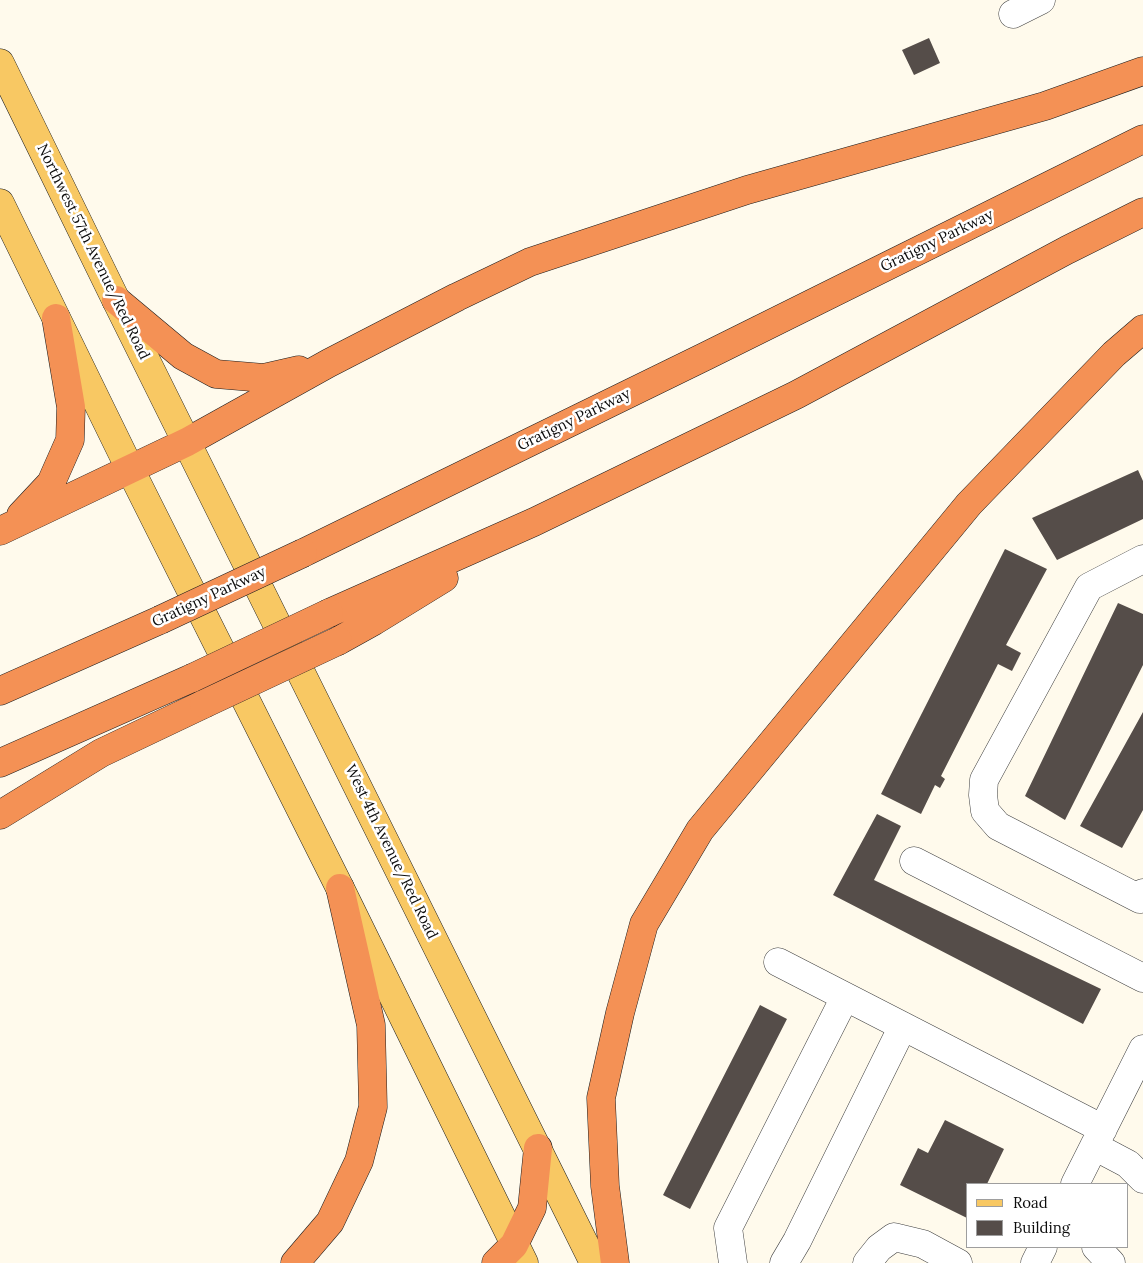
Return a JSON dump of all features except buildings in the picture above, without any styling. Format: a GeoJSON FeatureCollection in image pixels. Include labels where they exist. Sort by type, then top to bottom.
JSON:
{"type":"FeatureCollection","features":[{"type":"Feature","properties":{"kind":"highway"},"geometry":{"type":"LineString","coordinates":[[5,529],[187,442],[329,363],[457,297],[530,262],[747,190],[1045,106],[1143,71]]}},
{"type":"Feature","properties":{"kind":"highway","name":"Gratigny Parkway"},"geometry":{"type":"LineString","coordinates":[[0,691],[160,620],[303,553],[1143,139]]}},
{"type":"Feature","properties":{"kind":"highway"},"geometry":{"type":"LineString","coordinates":[[0,763],[192,678],[330,613],[534,522],[796,395],[1143,212]]}},
{"type":"Feature","properties":{"kind":"highway"},"geometry":{"type":"LineString","coordinates":[[116,300],[183,356],[216,374],[264,378],[329,363]]}},
{"type":"Feature","properties":{"kind":"highway"},"geometry":{"type":"LineString","coordinates":[[5,529],[51,483],[70,440],[71,407],[56,318]]}},
{"type":"Feature","properties":{"kind":"highway"},"geometry":{"type":"LineString","coordinates":[[615,1263],[605,1186],[601,1098],[620,1013],[644,924],[700,830],[970,504],[1114,354],[1143,328]]}},
{"type":"Feature","properties":{"kind":"highway"},"geometry":{"type":"LineString","coordinates":[[0,816],[101,753],[338,641],[374,621],[534,522]]}},
{"type":"Feature","properties":{"kind":"highway"},"geometry":{"type":"LineString","coordinates":[[295,1263],[330,1222],[359,1161],[373,1107],[371,1025],[340,888]]}},
{"type":"Feature","properties":{"kind":"highway"},"geometry":{"type":"LineString","coordinates":[[511,1257],[532,1208],[538,1148]]}},
{"type":"Feature","properties":{"kind":"main road","name":"Northwest 57th Avenue/Red Road"},"geometry":{"type":"LineString","coordinates":[[0,63],[187,442]]}},
{"type":"Feature","properties":{"kind":"main road"},"geometry":{"type":"LineString","coordinates":[[0,203],[130,469],[340,888],[511,1257]]}},
{"type":"Feature","properties":{"kind":"main road","name":"West 4th Avenue/Red Road"},"geometry":{"type":"LineString","coordinates":[[187,442],[594,1263]]}},
{"type":"Feature","properties":{"kind":"street"},"geometry":{"type":"LineString","coordinates":[[1013,14],[1041,0]]}},
{"type":"Feature","properties":{"kind":"street"},"geometry":{"type":"LineString","coordinates":[[1142,898],[998,826],[986,811],[983,795],[984,780],[1089,587],[1143,559]]}},
{"type":"Feature","properties":{"kind":"street"},"geometry":{"type":"LineString","coordinates":[[914,861],[1143,978]]}},
{"type":"Feature","properties":{"kind":"street"},"geometry":{"type":"LineString","coordinates":[[778,962],[903,1026],[1099,1138],[1143,1179]]}},
{"type":"Feature","properties":{"kind":"street"},"geometry":{"type":"LineString","coordinates":[[733,1263],[728,1228],[846,997]]}},
{"type":"Feature","properties":{"kind":"street"},"geometry":{"type":"LineString","coordinates":[[784,1263],[806,1224],[903,1026]]}},
{"type":"Feature","properties":{"kind":"street"},"geometry":{"type":"LineString","coordinates":[[1076,1183],[1140,1063]]}},
{"type":"Feature","properties":{"kind":"street"},"geometry":{"type":"LineString","coordinates":[[867,1263],[878,1248],[894,1237],[923,1244],[957,1263]]}},
{"type":"Feature","properties":{"kind":"street"},"geometry":{"type":"LineString","coordinates":[[1035,1263],[1042,1248]]}},
{"type":"Feature","properties":{"kind":"street"},"geometry":{"type":"LineString","coordinates":[[1097,1248],[1111,1263]]}}]}
